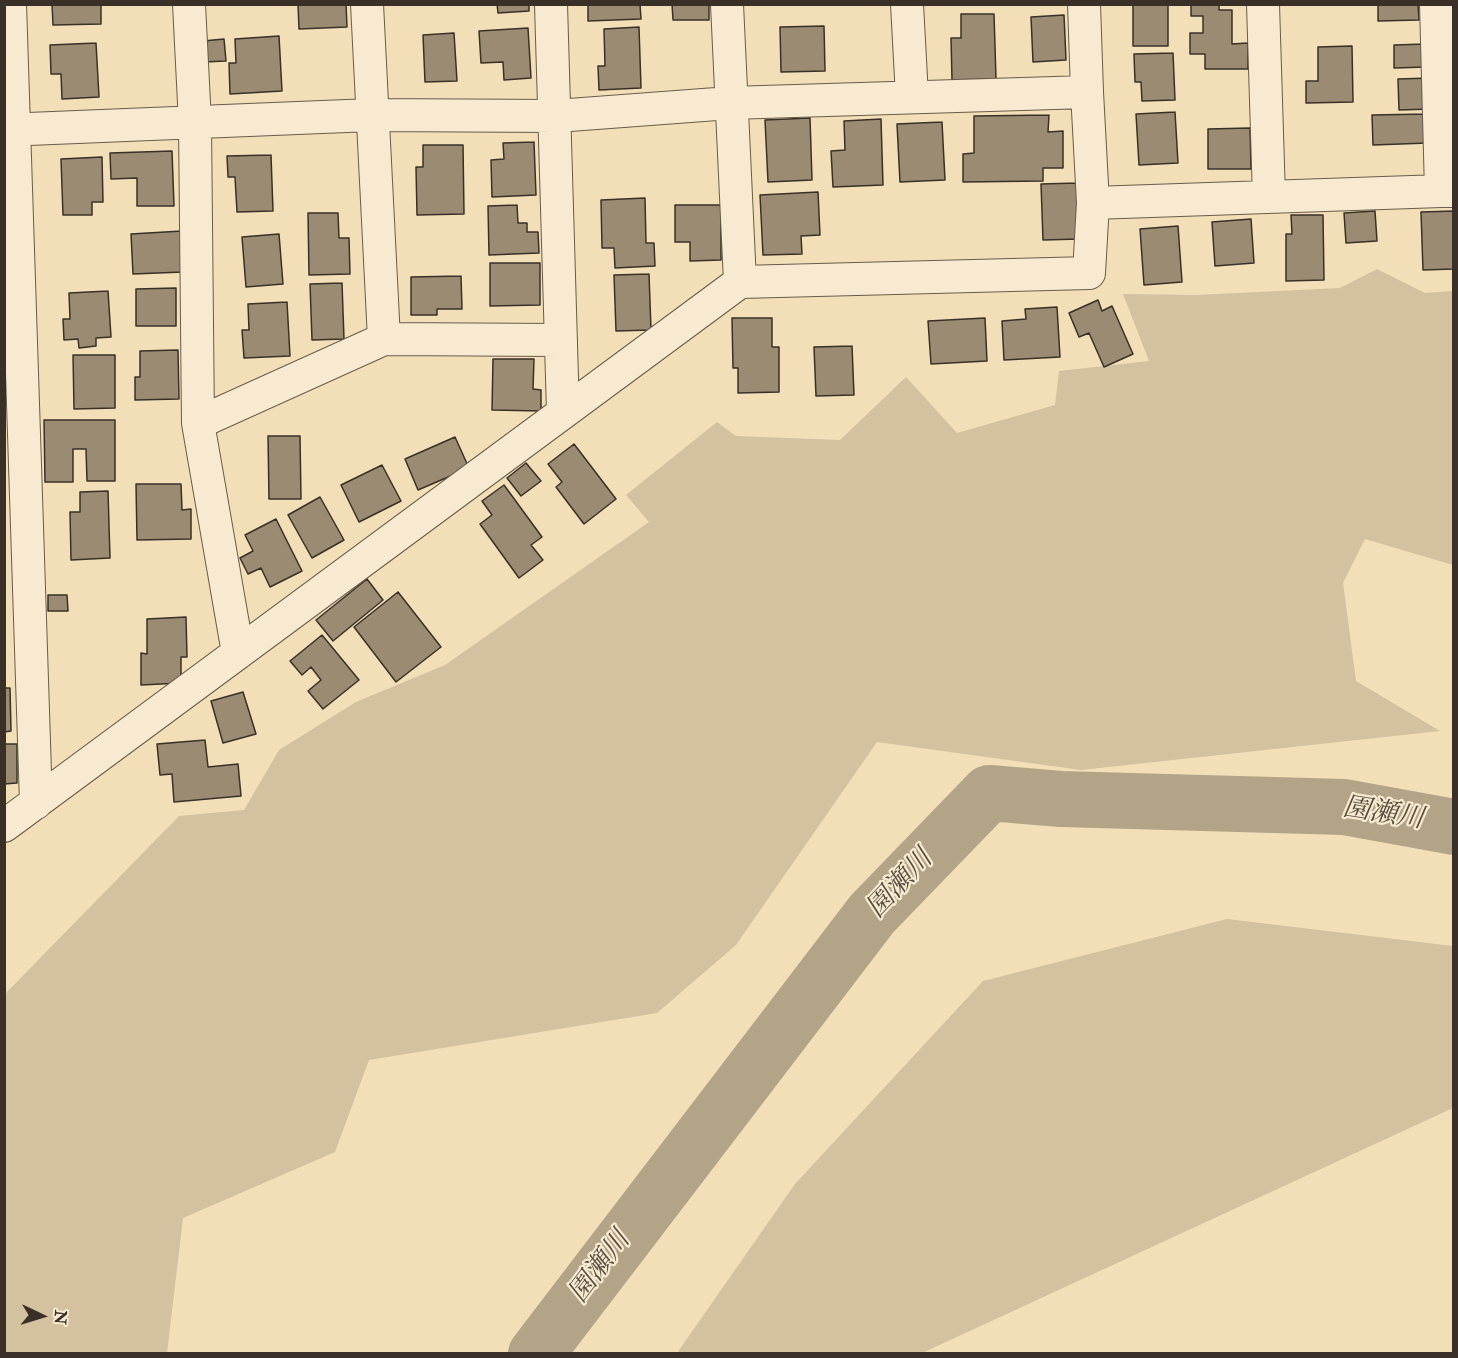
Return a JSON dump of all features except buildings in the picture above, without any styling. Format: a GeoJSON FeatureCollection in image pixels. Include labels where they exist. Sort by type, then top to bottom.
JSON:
{"type":"FeatureCollection","features":[{"type":"Feature","properties":{"kind":"street"},"geometry":{"type":"LineString","coordinates":[[10,4],[9,130],[17,592],[36,803]]}},
{"type":"Feature","properties":{"kind":"street"},"geometry":{"type":"LineString","coordinates":[[189,4],[195,123],[198,423],[238,653]]}},
{"type":"Feature","properties":{"kind":"street"},"geometry":{"type":"LineString","coordinates":[[367,4],[384,339]]}},
{"type":"Feature","properties":{"kind":"street"},"geometry":{"type":"LineString","coordinates":[[551,4],[563,412]]}},
{"type":"Feature","properties":{"kind":"street"},"geometry":{"type":"LineString","coordinates":[[727,4],[740,282]]}},
{"type":"Feature","properties":{"kind":"street"},"geometry":{"type":"LineString","coordinates":[[907,4],[912,98]]}},
{"type":"Feature","properties":{"kind":"street"},"geometry":{"type":"LineString","coordinates":[[4,826],[740,282],[1089,273],[1093,203],[1084,4]]}},
{"type":"Feature","properties":{"kind":"street"},"geometry":{"type":"LineString","coordinates":[[1263,4],[1269,197]]}},
{"type":"Feature","properties":{"kind":"street"},"geometry":{"type":"LineString","coordinates":[[1093,203],[1447,191],[1436,4]]}},
{"type":"Feature","properties":{"kind":"street"},"geometry":{"type":"LineString","coordinates":[[9,130],[371,115],[556,117],[730,103],[1087,92]]}},
{"type":"Feature","properties":{"kind":"street"},"geometry":{"type":"LineString","coordinates":[[198,423],[384,339],[561,340]]}},
{"type":"Feature","properties":{"kind":"shaded area"},"geometry":{"type":"Polygon","coordinates":[[[1377,269],[1425,293],[1453,291],[1453,565],[1365,539],[1343,583],[1356,681],[1440,731],[1081,770],[877,742],[736,945],[657,1013],[369,1060],[335,1152],[183,1218],[167,1353],[5,1354],[5,994],[179,816],[244,810],[279,750],[356,702],[445,665],[649,522],[626,495],[717,422],[736,436],[840,440],[906,377],[957,433],[1055,405],[1059,371],[1149,361],[1123,294],[1196,295],[1340,288],[1377,269]]]}},
{"type":"Feature","properties":{"kind":"shaded area"},"geometry":{"type":"Polygon","coordinates":[[[1227,919],[1453,946],[1453,1108],[922,1353],[677,1353],[795,1184],[983,981],[1227,919]]]}},
{"type":"Feature","properties":{"kind":"waterway","name":"園瀬川"},"geometry":{"type":"LineString","coordinates":[[536,1354],[872,914],[989,793],[1061,799],[1344,807],[1454,827]]}}]}
